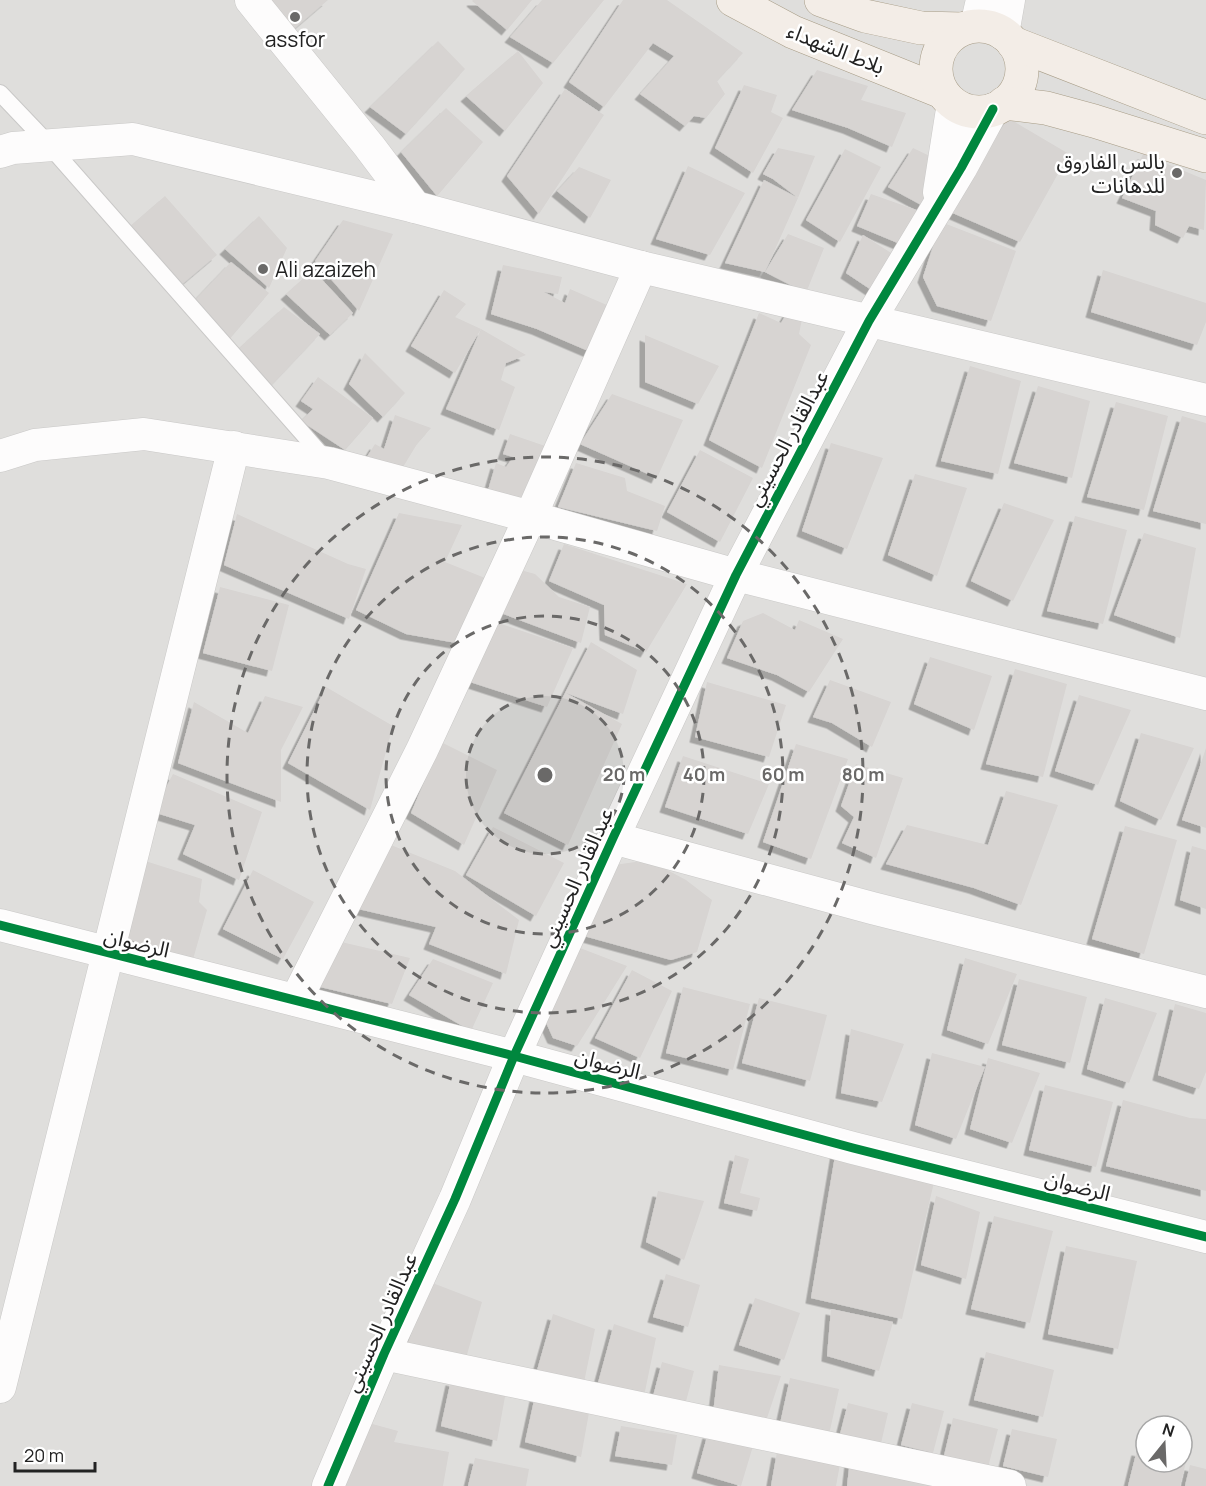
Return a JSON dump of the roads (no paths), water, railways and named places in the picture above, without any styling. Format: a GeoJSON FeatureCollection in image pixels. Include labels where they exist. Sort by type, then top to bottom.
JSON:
{"type":"FeatureCollection","features":[{"type":"Feature","properties":{"kind":"main road","name":"بلاط الشهداء"},"geometry":{"type":"LineString","coordinates":[[733,0],[793,32],[947,98]]}},
{"type":"Feature","properties":{"kind":"main road"},"geometry":{"type":"LineString","coordinates":[[821,0],[865,16],[921,28],[987,26],[1206,118]]}},
{"type":"Feature","properties":{"kind":"main road"},"geometry":{"type":"LineString","coordinates":[[987,26],[949,37],[940,49],[936,63],[937,79],[947,98],[966,110],[979,112],[998,106],[1046,108],[1206,156]]}},
{"type":"Feature","properties":{"kind":"main road"},"geometry":{"type":"LineString","coordinates":[[987,26],[1019,55],[1021,75],[1014,93],[998,106]]}},
{"type":"Feature","properties":{"kind":"street"},"geometry":{"type":"LineString","coordinates":[[251,0],[369,146],[415,207]]}},
{"type":"Feature","properties":{"kind":"street"},"geometry":{"type":"LineString","coordinates":[[987,26],[1009,0]]}},
{"type":"Feature","properties":{"kind":"street","name":"عبدالقادر الحسيني"},"geometry":{"type":"LineString","coordinates":[[937,208],[947,98]]}},
{"type":"Feature","properties":{"kind":"street","name":"عبدالقادر الحسيني"},"geometry":{"type":"LineString","coordinates":[[328,1486],[384,1354],[455,1199],[514,1056],[736,575],[869,321],[998,106]]}},
{"type":"Feature","properties":{"kind":"street"},"geometry":{"type":"LineString","coordinates":[[0,152],[13,148],[133,139],[415,207],[641,267],[1206,400]]}},
{"type":"Feature","properties":{"kind":"street"},"geometry":{"type":"LineString","coordinates":[[296,1000],[422,750],[531,517],[641,267]]}},
{"type":"Feature","properties":{"kind":"street"},"geometry":{"type":"LineString","coordinates":[[0,456],[35,445],[144,434],[329,463],[736,575],[1206,694]]}},
{"type":"Feature","properties":{"kind":"street"},"geometry":{"type":"LineString","coordinates":[[0,1387],[234,447]]}},
{"type":"Feature","properties":{"kind":"street"},"geometry":{"type":"LineString","coordinates":[[613,838],[872,908],[1206,992]]}},
{"type":"Feature","properties":{"kind":"street","name":"الرضوان"},"geometry":{"type":"LineString","coordinates":[[0,925],[514,1056],[853,1148],[1206,1237]]}},
{"type":"Feature","properties":{"kind":"street"},"geometry":{"type":"LineString","coordinates":[[384,1354],[1010,1486]]}},
{"type":"Feature","properties":{"kind":"lane"},"geometry":{"type":"LineString","coordinates":[[0,93],[49,145],[329,463]]}},
{"type":"Feature","properties":{"kind":"place","name":"assfor"},"geometry":{"type":"Point","coordinates":[295,17]}},
{"type":"Feature","properties":{"kind":"place","name":"بالس الفاروق للدهانات"},"geometry":{"type":"Point","coordinates":[1177,173]}},
{"type":"Feature","properties":{"kind":"place","name":"Ali azaizeh"},"geometry":{"type":"Point","coordinates":[263,269]}}]}
